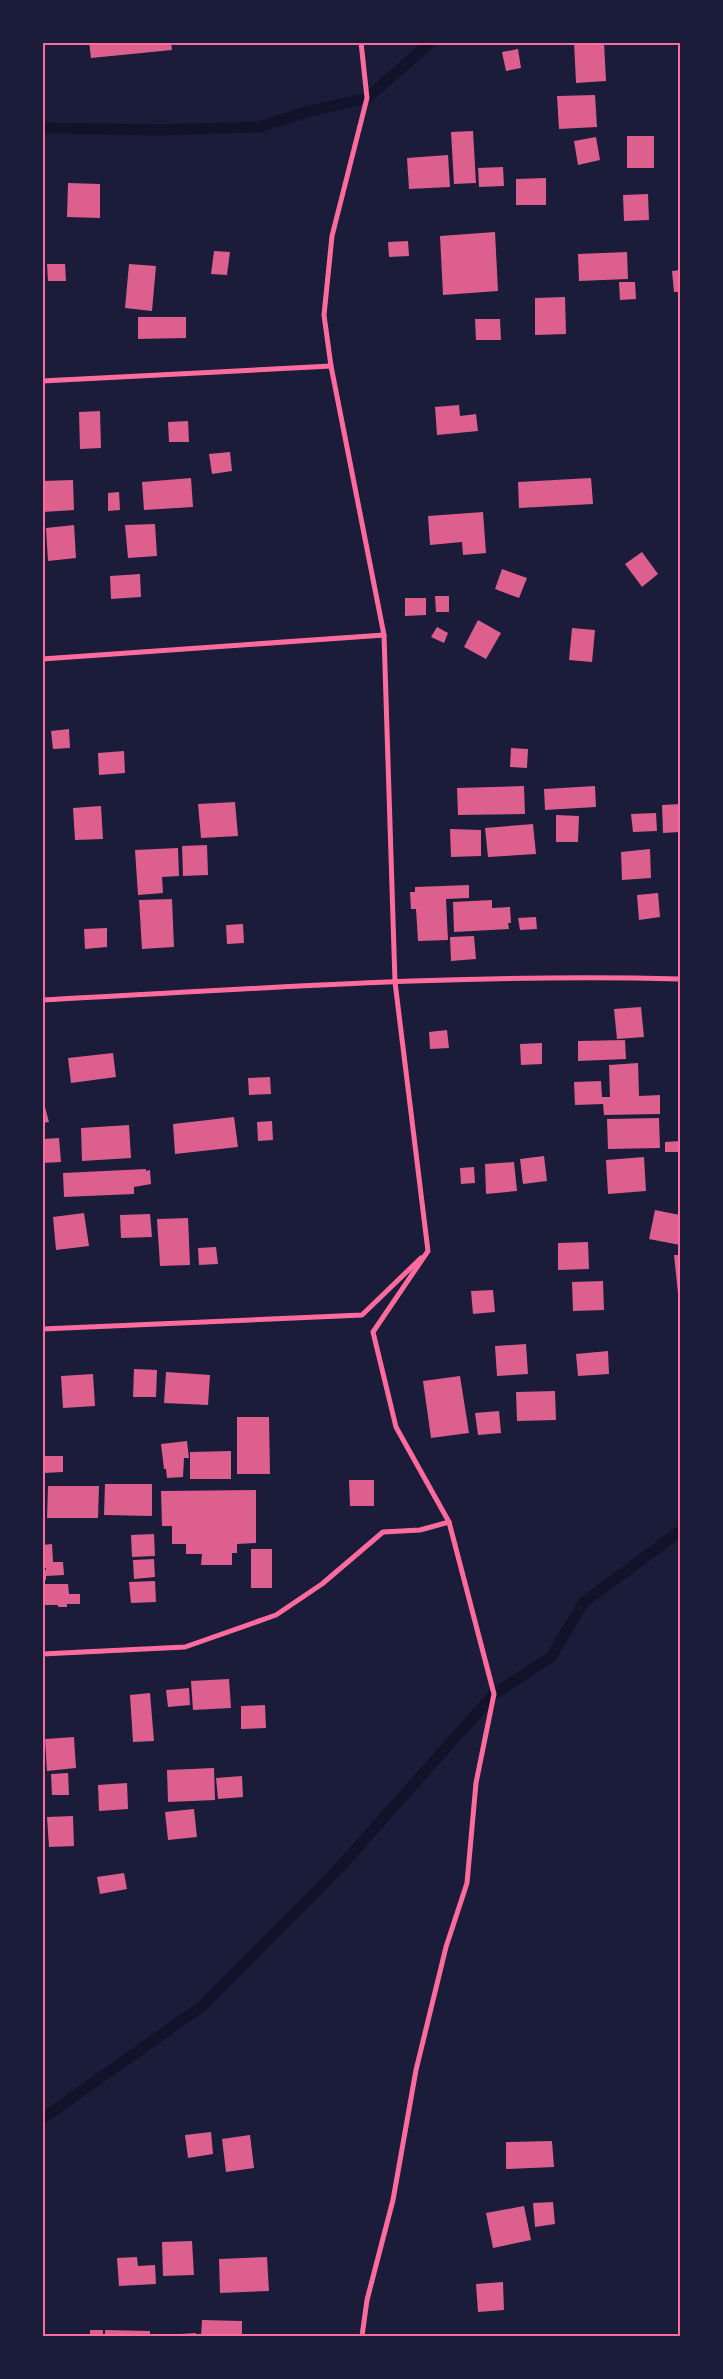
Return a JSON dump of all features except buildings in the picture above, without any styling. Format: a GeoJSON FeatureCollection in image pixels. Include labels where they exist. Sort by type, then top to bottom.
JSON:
{"type":"FeatureCollection","features":[{"type":"Feature","properties":{"kind":"street"},"geometry":{"type":"LineString","coordinates":[[361,42],[366,98],[332,236],[324,315],[331,366],[384,635],[395,982],[428,1251],[373,1332],[396,1428],[449,1522],[494,1694],[476,1783],[466,1883],[446,1947],[416,2070],[393,2200],[367,2300],[362,2336]]}},
{"type":"Feature","properties":{"kind":"street"},"geometry":{"type":"LineString","coordinates":[[42,381],[331,366]]}},
{"type":"Feature","properties":{"kind":"street"},"geometry":{"type":"LineString","coordinates":[[42,659],[384,635]]}},
{"type":"Feature","properties":{"kind":"street"},"geometry":{"type":"LineString","coordinates":[[42,1000],[395,982],[580,976],[680,979]]}},
{"type":"Feature","properties":{"kind":"street"},"geometry":{"type":"LineString","coordinates":[[42,1329],[362,1315],[428,1251]]}},
{"type":"Feature","properties":{"kind":"street"},"geometry":{"type":"LineString","coordinates":[[42,1654],[185,1647],[276,1615],[322,1584],[384,1532],[420,1530],[449,1522]]}},
{"type":"Feature","properties":{"kind":"waterway"},"geometry":{"type":"LineString","coordinates":[[42,128],[159,130],[259,127],[310,111],[367,98],[431,42]]}},
{"type":"Feature","properties":{"kind":"waterway"},"geometry":{"type":"LineString","coordinates":[[42,2119],[202,2006],[340,1867],[494,1694],[551,1657],[583,1603],[680,1531]]}}]}
